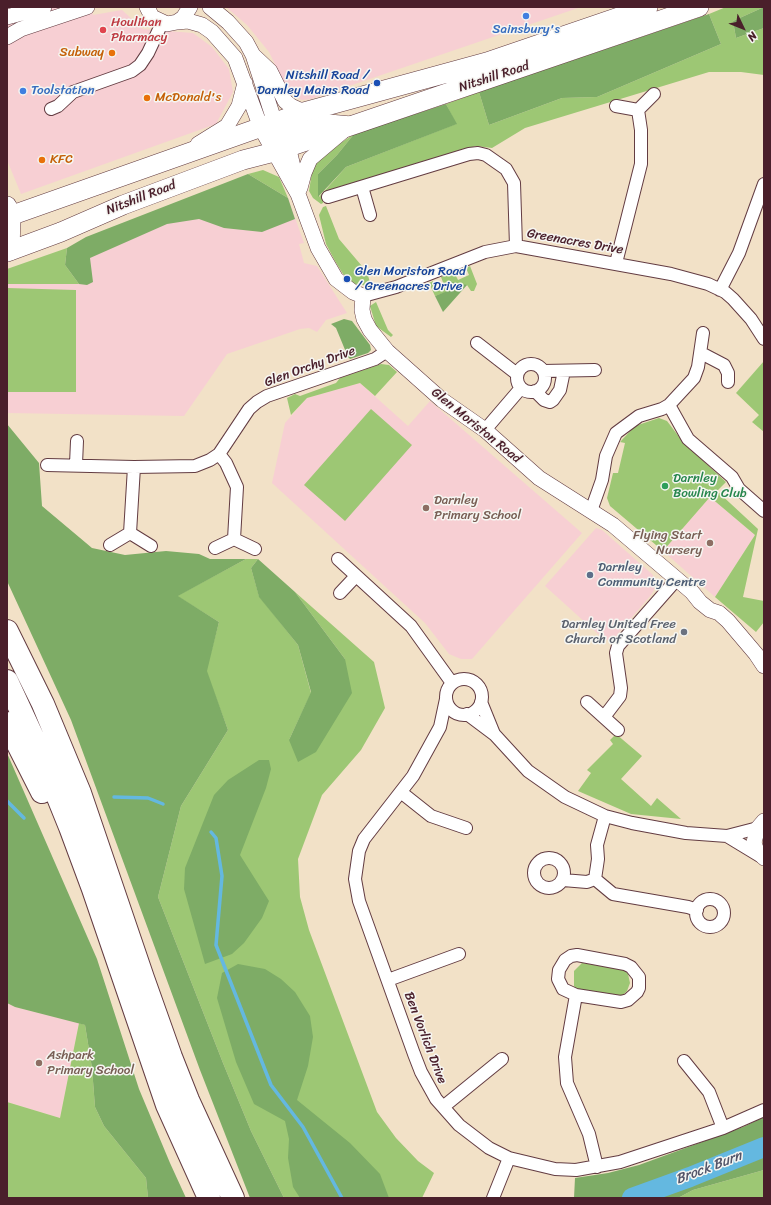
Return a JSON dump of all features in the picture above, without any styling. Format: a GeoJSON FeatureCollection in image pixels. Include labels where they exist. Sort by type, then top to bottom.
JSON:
{"type":"FeatureCollection","features":[{"type":"Feature","properties":{"kind":"highway"},"geometry":{"type":"LineString","coordinates":[[7,631],[43,704],[78,786],[142,978],[174,1064],[196,1120],[233,1198]]}},
{"type":"Feature","properties":{"kind":"highway"},"geometry":{"type":"LineString","coordinates":[[7,681],[38,748],[93,889],[167,1105],[209,1198]]}},
{"type":"Feature","properties":{"kind":"highway"},"geometry":{"type":"LineString","coordinates":[[7,723],[93,889]]}},
{"type":"Feature","properties":{"kind":"main road","name":"Nitshill Road"},"geometry":{"type":"LineString","coordinates":[[648,7],[487,62],[304,112],[274,137],[243,160],[104,212],[61,232],[8,250],[8,213],[174,158],[274,137],[352,124],[699,7]]}},
{"type":"Feature","properties":{"kind":"street"},"geometry":{"type":"LineString","coordinates":[[7,17],[44,7]]}},
{"type":"Feature","properties":{"kind":"street"},"geometry":{"type":"LineString","coordinates":[[7,36],[21,29],[87,7]]}},
{"type":"Feature","properties":{"kind":"street"},"geometry":{"type":"LineString","coordinates":[[177,22],[183,18],[190,7]]}},
{"type":"Feature","properties":{"kind":"street"},"geometry":{"type":"LineString","coordinates":[[210,7],[228,22],[246,42],[254,55],[270,71],[285,102],[304,112]]}},
{"type":"Feature","properties":{"kind":"street"},"geometry":{"type":"LineString","coordinates":[[144,9],[162,23],[188,21],[202,25],[212,32],[235,58],[245,83],[274,137],[296,171],[298,194],[312,235],[327,267],[344,286],[363,296]]}},
{"type":"Feature","properties":{"kind":"street"},"geometry":{"type":"LineString","coordinates":[[51,109],[58,106],[73,92],[132,71],[140,65],[148,53],[162,23]]}},
{"type":"Feature","properties":{"kind":"street"},"geometry":{"type":"LineString","coordinates":[[254,55],[274,137]]}},
{"type":"Feature","properties":{"kind":"street"},"geometry":{"type":"LineString","coordinates":[[174,158],[227,126],[237,111],[245,83]]}},
{"type":"Feature","properties":{"kind":"street"},"geometry":{"type":"LineString","coordinates":[[638,110],[654,94]]}},
{"type":"Feature","properties":{"kind":"street"},"geometry":{"type":"LineString","coordinates":[[616,106],[638,110]]}},
{"type":"Feature","properties":{"kind":"street"},"geometry":{"type":"LineString","coordinates":[[616,263],[641,164],[641,130],[638,110]]}},
{"type":"Feature","properties":{"kind":"street"},"geometry":{"type":"LineString","coordinates":[[298,194],[302,178],[310,159],[331,139],[352,124]]}},
{"type":"Feature","properties":{"kind":"street"},"geometry":{"type":"LineString","coordinates":[[328,197],[469,154],[486,155],[506,169],[514,183],[516,246]]}},
{"type":"Feature","properties":{"kind":"street"},"geometry":{"type":"LineString","coordinates":[[720,290],[739,253],[764,184]]}},
{"type":"Feature","properties":{"kind":"street"},"geometry":{"type":"LineString","coordinates":[[362,187],[370,215]]}},
{"type":"Feature","properties":{"kind":"street","name":"Greenacres Drive"},"geometry":{"type":"LineString","coordinates":[[363,296],[396,287],[485,252],[516,246],[616,263],[694,280],[720,290],[733,299],[751,319],[764,339]]}},
{"type":"Feature","properties":{"kind":"street","name":"Glen Moriston Road"},"geometry":{"type":"LineString","coordinates":[[363,296],[362,310],[364,319],[370,330],[387,351],[442,400],[485,430],[539,478],[613,525],[677,579],[710,610],[719,613],[728,621],[756,654],[764,666]]}},
{"type":"Feature","properties":{"kind":"street"},"geometry":{"type":"LineString","coordinates":[[591,511],[602,480],[606,456],[616,433],[639,416],[662,409],[669,405],[694,378],[701,353],[703,332]]}},
{"type":"Feature","properties":{"kind":"street"},"geometry":{"type":"LineString","coordinates":[[477,343],[517,374]]}},
{"type":"Feature","properties":{"kind":"street","name":"Glen Orchy Drive"},"geometry":{"type":"LineString","coordinates":[[47,465],[76,464],[134,467],[195,466],[210,460],[218,454],[250,409],[257,402],[267,396],[346,370],[375,359],[387,351]]}},
{"type":"Feature","properties":{"kind":"street"},"geometry":{"type":"LineString","coordinates":[[701,353],[724,366],[728,373],[728,382]]}},
{"type":"Feature","properties":{"kind":"street"},"geometry":{"type":"LineString","coordinates":[[529,364],[537,365],[543,371],[544,380],[539,389],[530,392],[521,388],[517,382],[517,374],[521,367],[529,364]]}},
{"type":"Feature","properties":{"kind":"street"},"geometry":{"type":"LineString","coordinates":[[543,371],[595,370]]}},
{"type":"Feature","properties":{"kind":"street"},"geometry":{"type":"LineString","coordinates":[[535,391],[544,400],[550,402],[553,400],[560,390],[564,371]]}},
{"type":"Feature","properties":{"kind":"street"},"geometry":{"type":"LineString","coordinates":[[485,430],[521,388]]}},
{"type":"Feature","properties":{"kind":"street"},"geometry":{"type":"LineString","coordinates":[[669,405],[688,439],[732,477],[739,488],[764,510]]}},
{"type":"Feature","properties":{"kind":"street"},"geometry":{"type":"LineString","coordinates":[[76,464],[77,441]]}},
{"type":"Feature","properties":{"kind":"street"},"geometry":{"type":"LineString","coordinates":[[218,454],[226,462],[237,487],[234,538]]}},
{"type":"Feature","properties":{"kind":"street"},"geometry":{"type":"LineString","coordinates":[[130,533],[134,467]]}},
{"type":"Feature","properties":{"kind":"street"},"geometry":{"type":"LineString","coordinates":[[110,545],[130,533]]}},
{"type":"Feature","properties":{"kind":"street"},"geometry":{"type":"LineString","coordinates":[[130,533],[151,546]]}},
{"type":"Feature","properties":{"kind":"street"},"geometry":{"type":"LineString","coordinates":[[215,548],[234,538]]}},
{"type":"Feature","properties":{"kind":"street"},"geometry":{"type":"LineString","coordinates":[[234,538],[255,549]]}},
{"type":"Feature","properties":{"kind":"street"},"geometry":{"type":"LineString","coordinates":[[338,559],[411,626],[452,683]]}},
{"type":"Feature","properties":{"kind":"street"},"geometry":{"type":"LineString","coordinates":[[340,593],[356,576]]}},
{"type":"Feature","properties":{"kind":"street"},"geometry":{"type":"LineString","coordinates":[[604,717],[620,696],[621,688],[616,653],[618,646],[677,579]]}},
{"type":"Feature","properties":{"kind":"street"},"geometry":{"type":"LineString","coordinates":[[495,735],[481,702],[481,690],[473,681],[462,678],[452,683],[447,690],[446,699],[451,709],[464,714],[495,735],[528,771],[565,797],[605,816],[632,823],[686,832],[727,836],[761,824]]}},
{"type":"Feature","properties":{"kind":"street","name":"Ben Vorlich Drive"},"geometry":{"type":"LineString","coordinates":[[446,699],[440,727],[402,793],[384,812],[364,839],[359,852],[355,879],[359,901],[421,1072],[430,1090],[443,1107],[459,1125],[474,1138],[509,1158],[555,1169],[576,1170],[620,1162],[723,1128],[764,1110]]}},
{"type":"Feature","properties":{"kind":"street"},"geometry":{"type":"LineString","coordinates":[[464,714],[476,710],[481,702]]}},
{"type":"Feature","properties":{"kind":"street"},"geometry":{"type":"LineString","coordinates":[[587,702],[618,730]]}},
{"type":"Feature","properties":{"kind":"street","name":"Ben Vorlich Drive"},"geometry":{"type":"LineString","coordinates":[[440,727],[450,719],[464,714]]}},
{"type":"Feature","properties":{"kind":"street"},"geometry":{"type":"LineString","coordinates":[[402,793],[431,816],[466,828]]}},
{"type":"Feature","properties":{"kind":"street"},"geometry":{"type":"LineString","coordinates":[[595,879],[598,859],[597,845],[605,816]]}},
{"type":"Feature","properties":{"kind":"street"},"geometry":{"type":"LineString","coordinates":[[761,824],[754,842],[762,857]]}},
{"type":"Feature","properties":{"kind":"street"},"geometry":{"type":"LineString","coordinates":[[727,836],[762,857]]}},
{"type":"Feature","properties":{"kind":"street"},"geometry":{"type":"LineString","coordinates":[[562,880],[587,882],[595,879]]}},
{"type":"Feature","properties":{"kind":"street"},"geometry":{"type":"LineString","coordinates":[[595,879],[613,894],[681,905],[697,910]]}},
{"type":"Feature","properties":{"kind":"street"},"geometry":{"type":"LineString","coordinates":[[388,980],[459,954]]}},
{"type":"Feature","properties":{"kind":"street"},"geometry":{"type":"LineString","coordinates":[[578,955],[625,964],[631,967],[639,977],[640,982],[636,992],[628,1000],[621,1002],[576,995],[563,989],[558,979],[562,965],[571,956],[578,955]]}},
{"type":"Feature","properties":{"kind":"street"},"geometry":{"type":"LineString","coordinates":[[576,995],[566,1051],[566,1072],[571,1094],[589,1134],[596,1167]]}},
{"type":"Feature","properties":{"kind":"street"},"geometry":{"type":"LineString","coordinates":[[443,1107],[502,1059]]}},
{"type":"Feature","properties":{"kind":"street"},"geometry":{"type":"LineString","coordinates":[[684,1062],[709,1092],[723,1128]]}},
{"type":"Feature","properties":{"kind":"street"},"geometry":{"type":"LineString","coordinates":[[493,1198],[509,1158]]}},
{"type":"Feature","properties":{"kind":"shaded area"},"geometry":{"type":"Polygon","coordinates":[[[7,7],[91,7],[93,15],[122,10],[143,29],[193,33],[212,47],[229,69],[233,92],[216,124],[21,194],[7,160],[7,7]]]}},
{"type":"Feature","properties":{"kind":"shaded area"},"geometry":{"type":"Polygon","coordinates":[[[226,7],[581,7],[311,99],[302,100],[296,97],[286,87],[269,52],[247,25],[226,7]]]}},
{"type":"Feature","properties":{"kind":"shaded area"},"geometry":{"type":"Polygon","coordinates":[[[261,183],[288,198],[304,243],[299,244],[304,263],[317,266],[347,313],[326,320],[317,332],[309,328],[300,329],[227,354],[184,416],[7,413],[7,284],[86,284],[78,248],[261,183]]]}},
{"type":"Feature","properties":{"kind":"shaded area","name":"Darnley Primary School"},"geometry":{"type":"Polygon","coordinates":[[[360,383],[408,426],[430,401],[582,533],[472,659],[461,659],[449,654],[425,623],[272,483],[285,423],[307,398],[360,383]]]}},
{"type":"Feature","properties":{"kind":"shaded area","name":"Flying Start Nursery"},"geometry":{"type":"Polygon","coordinates":[[[710,497],[755,535],[715,597],[663,551],[710,497]]]}},
{"type":"Feature","properties":{"kind":"shaded area"},"geometry":{"type":"Polygon","coordinates":[[[596,528],[602,530],[652,574],[656,580],[654,590],[651,595],[611,642],[598,634],[545,586],[596,528]]]}},
{"type":"Feature","properties":{"kind":"shaded area","name":"Ashpark Primary School"},"geometry":{"type":"Polygon","coordinates":[[[7,1003],[15,1007],[79,1023],[60,1118],[7,1102],[7,1003]]]}},
{"type":"Feature","properties":{"kind":"green space"},"geometry":{"type":"Polygon","coordinates":[[[726,7],[764,7],[733,21],[736,38],[764,28],[764,75],[741,72],[709,72],[525,128],[492,148],[476,146],[325,192],[323,203],[321,204],[313,198],[309,191],[313,165],[326,153],[354,134],[337,155],[318,174],[319,197],[346,167],[456,124],[446,104],[479,92],[489,125],[562,98],[597,97],[721,44],[709,14],[726,7]]]}},
{"type":"Feature","properties":{"kind":"green space"},"geometry":{"type":"Polygon","coordinates":[[[764,7],[764,28],[736,38],[733,21],[764,7]]]}},
{"type":"Feature","properties":{"kind":"green space"},"geometry":{"type":"Polygon","coordinates":[[[709,14],[721,44],[597,97],[562,98],[489,125],[479,92],[709,14]]]}},
{"type":"Feature","properties":{"kind":"green space"},"geometry":{"type":"Polygon","coordinates":[[[446,104],[457,124],[346,167],[318,197],[318,174],[337,155],[354,134],[446,104]]]}},
{"type":"Feature","properties":{"kind":"green space"},"geometry":{"type":"Polygon","coordinates":[[[263,170],[279,177],[288,198],[248,174],[263,170]]]}},
{"type":"Feature","properties":{"kind":"green space"},"geometry":{"type":"Polygon","coordinates":[[[248,174],[288,198],[295,219],[262,232],[224,228],[199,219],[167,224],[90,258],[93,282],[87,285],[79,284],[65,265],[67,248],[86,237],[248,174]]]}},
{"type":"Feature","properties":{"kind":"green space"},"geometry":{"type":"Polygon","coordinates":[[[326,206],[339,239],[367,272],[371,286],[354,284],[343,274],[335,261],[326,244],[319,215],[323,207],[326,206]]]}},
{"type":"Feature","properties":{"kind":"green space"},"geometry":{"type":"Polygon","coordinates":[[[67,248],[65,265],[79,284],[7,284],[7,269],[67,248]]]}},
{"type":"Feature","properties":{"kind":"green space"},"geometry":{"type":"Polygon","coordinates":[[[470,266],[477,284],[474,291],[471,291],[467,285],[435,296],[429,283],[433,281],[437,289],[444,285],[441,277],[454,272],[458,280],[469,275],[466,268],[470,266]]]}},
{"type":"Feature","properties":{"kind":"green space"},"geometry":{"type":"Polygon","coordinates":[[[452,282],[467,285],[443,312],[435,296],[450,290],[452,282]]]}},
{"type":"Feature","properties":{"kind":"green space"},"geometry":{"type":"Polygon","coordinates":[[[7,288],[76,290],[76,392],[7,392],[7,288]]]}},
{"type":"Feature","properties":{"kind":"green space"},"geometry":{"type":"Polygon","coordinates":[[[376,302],[388,330],[393,335],[391,337],[376,326],[370,306],[376,302]]]}},
{"type":"Feature","properties":{"kind":"green space"},"geometry":{"type":"Polygon","coordinates":[[[344,319],[352,321],[370,345],[371,350],[368,353],[350,359],[348,357],[336,328],[331,324],[344,319]]]}},
{"type":"Feature","properties":{"kind":"green space"},"geometry":{"type":"Polygon","coordinates":[[[764,361],[764,432],[752,422],[759,415],[736,393],[764,361]]]}},
{"type":"Feature","properties":{"kind":"green space"},"geometry":{"type":"Polygon","coordinates":[[[381,364],[389,365],[397,372],[375,396],[360,383],[307,398],[291,415],[287,398],[295,394],[300,396],[336,383],[340,378],[381,364]]]}},
{"type":"Feature","properties":{"kind":"green space"},"geometry":{"type":"Polygon","coordinates":[[[371,409],[412,445],[345,521],[304,485],[371,409]]]}},
{"type":"Feature","properties":{"kind":"green space","name":"Darnley Bowling Club"},"geometry":{"type":"Polygon","coordinates":[[[659,418],[667,421],[683,442],[726,482],[717,491],[758,529],[743,597],[764,601],[764,622],[756,632],[715,597],[755,535],[710,497],[663,551],[610,506],[607,498],[613,473],[618,473],[625,443],[620,442],[635,426],[659,418]]]}},
{"type":"Feature","properties":{"kind":"green space"},"geometry":{"type":"Polygon","coordinates":[[[7,424],[39,463],[42,506],[92,548],[125,555],[166,551],[199,554],[210,559],[246,559],[178,596],[219,622],[207,671],[228,730],[181,806],[158,897],[251,1131],[284,1198],[250,1198],[200,1070],[71,720],[7,581],[7,424]]]}},
{"type":"Feature","properties":{"kind":"green space"},"geometry":{"type":"Polygon","coordinates":[[[246,559],[258,559],[251,568],[259,596],[298,645],[311,693],[289,740],[345,659],[295,592],[374,662],[385,708],[361,750],[322,795],[298,859],[300,897],[309,930],[377,1112],[396,1138],[418,1161],[434,1173],[422,1198],[284,1198],[251,1131],[158,897],[181,806],[228,730],[206,671],[219,622],[177,596],[246,559]]]}},
{"type":"Feature","properties":{"kind":"green space"},"geometry":{"type":"Polygon","coordinates":[[[258,559],[295,592],[345,659],[352,693],[316,752],[298,762],[289,740],[311,692],[298,645],[259,597],[251,568],[258,559]]]}},
{"type":"Feature","properties":{"kind":"green space"},"geometry":{"type":"Polygon","coordinates":[[[616,734],[642,756],[621,779],[651,806],[657,798],[681,819],[631,814],[578,791],[591,773],[587,770],[613,744],[610,740],[616,734]]]}},
{"type":"Feature","properties":{"kind":"green space"},"geometry":{"type":"Polygon","coordinates":[[[7,753],[97,959],[139,1089],[186,1198],[148,1198],[146,1178],[104,1126],[95,1107],[92,1068],[85,1025],[15,1007],[7,1003],[7,753]]]}},
{"type":"Feature","properties":{"kind":"green space"},"geometry":{"type":"Polygon","coordinates":[[[259,760],[269,760],[271,769],[266,788],[240,855],[269,901],[262,918],[244,943],[232,954],[205,964],[184,889],[185,868],[214,795],[228,780],[259,760]]]}},
{"type":"Feature","properties":{"kind":"green space"},"geometry":{"type":"Polygon","coordinates":[[[582,963],[625,970],[628,974],[630,983],[627,991],[618,997],[576,989],[574,986],[574,971],[582,963]]]}},
{"type":"Feature","properties":{"kind":"green space"},"geometry":{"type":"Polygon","coordinates":[[[238,964],[265,969],[281,979],[295,992],[310,1016],[313,1037],[308,1066],[297,1100],[350,1143],[380,1174],[389,1198],[300,1198],[293,1187],[288,1158],[289,1139],[285,1121],[254,1104],[236,1062],[217,998],[222,973],[238,964]]]}},
{"type":"Feature","properties":{"kind":"green space"},"geometry":{"type":"Polygon","coordinates":[[[79,1023],[85,1025],[92,1068],[95,1107],[104,1126],[146,1178],[148,1198],[7,1198],[7,1102],[60,1118],[79,1023]]]}},
{"type":"Feature","properties":{"kind":"green space"},"geometry":{"type":"Polygon","coordinates":[[[764,1117],[764,1170],[693,1190],[678,1198],[574,1198],[575,1178],[608,1173],[639,1165],[743,1127],[764,1117]]]}},
{"type":"Feature","properties":{"kind":"green space"},"geometry":{"type":"Polygon","coordinates":[[[764,1170],[764,1198],[678,1198],[693,1190],[764,1170]]]}},
{"type":"Feature","properties":{"kind":"waterway"},"geometry":{"type":"LineString","coordinates":[[114,797],[148,798],[163,804]]}},
{"type":"Feature","properties":{"kind":"waterway"},"geometry":{"type":"LineString","coordinates":[[7,801],[24,818]]}},
{"type":"Feature","properties":{"kind":"waterway"},"geometry":{"type":"LineString","coordinates":[[211,832],[216,838],[222,876],[216,945],[271,1085],[303,1127],[342,1198]]}},
{"type":"Feature","properties":{"kind":"waterway","name":"Brock Burn"},"geometry":{"type":"LineString","coordinates":[[632,1198],[690,1177],[764,1147]]}},
{"type":"Feature","properties":{"kind":"place","name":"Sainsbury's"},"geometry":{"type":"Point","coordinates":[526,16]}},
{"type":"Feature","properties":{"kind":"place","name":"Houlihan Pharmacy"},"geometry":{"type":"Point","coordinates":[103,30]}},
{"type":"Feature","properties":{"kind":"place","name":"Subway"},"geometry":{"type":"Point","coordinates":[112,53]}},
{"type":"Feature","properties":{"kind":"place","name":"Nitshill Road / Darnley Mains Road"},"geometry":{"type":"Point","coordinates":[377,83]}},
{"type":"Feature","properties":{"kind":"place","name":"Toolstation"},"geometry":{"type":"Point","coordinates":[23,91]}},
{"type":"Feature","properties":{"kind":"place","name":"McDonald's"},"geometry":{"type":"Point","coordinates":[147,98]}},
{"type":"Feature","properties":{"kind":"place","name":"KFC"},"geometry":{"type":"Point","coordinates":[42,160]}},
{"type":"Feature","properties":{"kind":"place","name":"Glen Moriston Road / Greenacres Drive"},"geometry":{"type":"Point","coordinates":[347,279]}},
{"type":"Feature","properties":{"kind":"place","name":"Darnley Bowling Club"},"geometry":{"type":"Point","coordinates":[665,486]}},
{"type":"Feature","properties":{"kind":"place","name":"Darnley Primary School"},"geometry":{"type":"Point","coordinates":[426,508]}},
{"type":"Feature","properties":{"kind":"place","name":"Flying Start Nursery"},"geometry":{"type":"Point","coordinates":[710,543]}},
{"type":"Feature","properties":{"kind":"place","name":"Darnley Community Centre"},"geometry":{"type":"Point","coordinates":[590,575]}},
{"type":"Feature","properties":{"kind":"place","name":"Darnley United Free Church of Scotland"},"geometry":{"type":"Point","coordinates":[684,632]}},
{"type":"Feature","properties":{"kind":"place","name":"Ashpark Primary School"},"geometry":{"type":"Point","coordinates":[39,1063]}}]}
